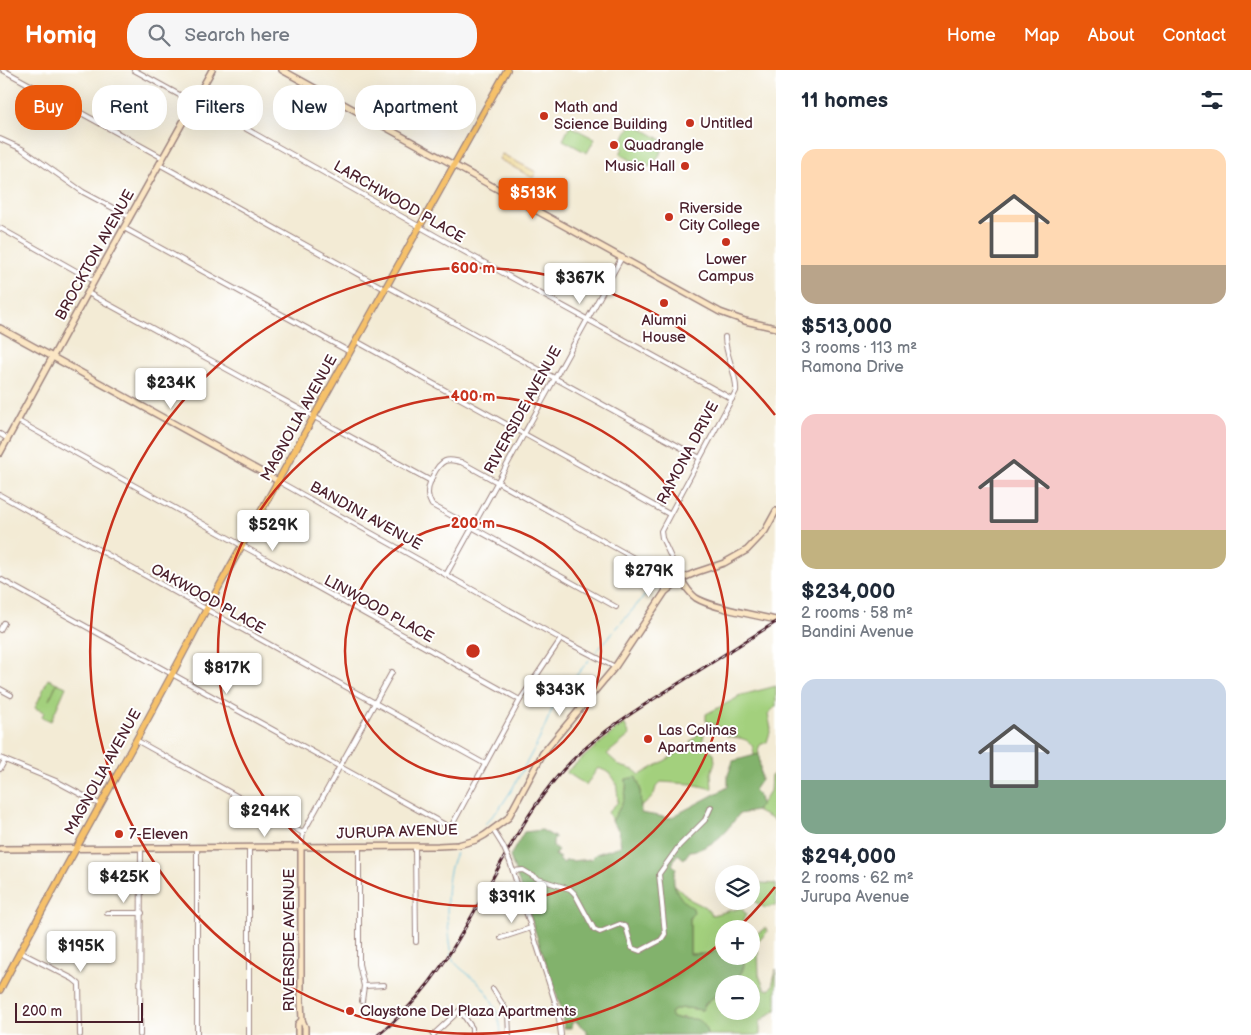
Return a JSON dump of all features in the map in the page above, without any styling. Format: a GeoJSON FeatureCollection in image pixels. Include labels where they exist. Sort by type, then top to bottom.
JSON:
{"type":"FeatureCollection","features":[{"type":"Feature","properties":{"kind":"main road","name":"BROCKTON AVENUE"},"geometry":{"type":"LineString","coordinates":[[204,85],[212,70]]}},
{"type":"Feature","properties":{"kind":"main road"},"geometry":{"type":"LineString","coordinates":[[282,70],[720,312],[746,321],[776,328]]}},
{"type":"Feature","properties":{"kind":"main road","name":"MAGNOLIA AVENUE"},"geometry":{"type":"LineString","coordinates":[[0,990],[99,804],[507,70]]}},
{"type":"Feature","properties":{"kind":"main road","name":"BROCKTON AVENUE"},"geometry":{"type":"LineString","coordinates":[[0,453],[179,130]]}},
{"type":"Feature","properties":{"kind":"main road","name":"BANDINI AVENUE"},"geometry":{"type":"LineString","coordinates":[[0,328],[278,481]]}},
{"type":"Feature","properties":{"kind":"main road","name":"JURUPA AVENUE"},"geometry":{"type":"LineString","coordinates":[[0,849],[416,846],[458,845],[476,840],[508,818],[543,753],[615,667],[665,592],[681,579],[724,563],[747,550],[765,531],[776,511]]}},
{"type":"Feature","properties":{"kind":"main road"},"geometry":{"type":"LineString","coordinates":[[681,579],[691,594],[697,599],[776,620]]}},
{"type":"Feature","properties":{"kind":"main road","name":"RIVERSIDE AVENUE"},"geometry":{"type":"LineString","coordinates":[[301,847],[302,1020],[305,1027],[305,1035]]}},
{"type":"Feature","properties":{"kind":"main road","name":"RIVERSIDE AVENUE"},"geometry":{"type":"LineString","coordinates":[[298,1035],[298,1024],[302,1020]]}},
{"type":"Feature","properties":{"kind":"street"},"geometry":{"type":"LineString","coordinates":[[3,70],[163,158]]}},
{"type":"Feature","properties":{"kind":"street","name":"LARCHWOOD PLACE"},"geometry":{"type":"LineString","coordinates":[[134,70],[177,94]]}},
{"type":"Feature","properties":{"kind":"street","name":"LARCHWOOD PLACE"},"geometry":{"type":"LineString","coordinates":[[247,130],[732,399]]}},
{"type":"Feature","properties":{"kind":"street"},"geometry":{"type":"LineString","coordinates":[[0,138],[22,149],[83,192],[130,217]]}},
{"type":"Feature","properties":{"kind":"street"},"geometry":{"type":"LineString","coordinates":[[159,164],[700,458]]}},
{"type":"Feature","properties":{"kind":"street"},"geometry":{"type":"LineString","coordinates":[[0,228],[94,281]]}},
{"type":"Feature","properties":{"kind":"street"},"geometry":{"type":"LineString","coordinates":[[124,228],[350,352]]}},
{"type":"Feature","properties":{"kind":"street","name":"RIVERSIDE AVENUE"},"geometry":{"type":"LineString","coordinates":[[446,574],[622,257]]}},
{"type":"Feature","properties":{"kind":"street"},"geometry":{"type":"LineString","coordinates":[[88,293],[431,481]]}},
{"type":"Feature","properties":{"kind":"street","name":"RAMONA DRIVE"},"geometry":{"type":"LineString","coordinates":[[681,579],[661,535],[662,527],[732,399],[737,385],[726,354],[725,337]]}},
{"type":"Feature","properties":{"kind":"street"},"geometry":{"type":"LineString","coordinates":[[356,341],[669,514]]}},
{"type":"Feature","properties":{"kind":"street","name":"LINWOOD PLACE"},"geometry":{"type":"LineString","coordinates":[[18,421],[520,700]]}},
{"type":"Feature","properties":{"kind":"street"},"geometry":{"type":"LineString","coordinates":[[0,434],[8,439]]}},
{"type":"Feature","properties":{"kind":"street"},"geometry":{"type":"LineString","coordinates":[[616,607],[432,505],[428,494],[431,481],[438,466],[445,461],[461,462],[659,572],[666,582],[665,592]]}},
{"type":"Feature","properties":{"kind":"street","name":"BANDINI AVENUE"},"geometry":{"type":"LineString","coordinates":[[278,481],[561,639],[615,667]]}},
{"type":"Feature","properties":{"kind":"street","name":"OAKWOOD PLACE"},"geometry":{"type":"LineString","coordinates":[[0,495],[485,764]]}},
{"type":"Feature","properties":{"kind":"street"},"geometry":{"type":"LineString","coordinates":[[659,572],[670,572],[673,563]]}},
{"type":"Feature","properties":{"kind":"street"},"geometry":{"type":"LineString","coordinates":[[0,580],[449,827],[452,825],[520,700],[561,639]]}},
{"type":"Feature","properties":{"kind":"street"},"geometry":{"type":"LineString","coordinates":[[0,630],[4,624]]}},
{"type":"Feature","properties":{"kind":"street","name":"RIVERSIDE AVENUE"},"geometry":{"type":"LineString","coordinates":[[301,847],[303,833],[392,672]]}},
{"type":"Feature","properties":{"kind":"street"},"geometry":{"type":"LineString","coordinates":[[0,689],[11,695]]}},
{"type":"Feature","properties":{"kind":"street"},"geometry":{"type":"LineString","coordinates":[[136,740],[303,833]]}},
{"type":"Feature","properties":{"kind":"street"},"geometry":{"type":"LineString","coordinates":[[0,769],[2,759],[56,781],[99,804]]}},
{"type":"Feature","properties":{"kind":"street"},"geometry":{"type":"LineString","coordinates":[[514,872],[523,870],[543,881],[570,889],[594,929],[600,932],[620,924],[626,927],[632,948],[640,951],[661,940],[665,934],[659,874],[679,846],[705,820],[711,808]]}},
{"type":"Feature","properties":{"kind":"street"},"geometry":{"type":"LineString","coordinates":[[492,830],[503,846],[514,872],[558,1011],[561,1035]]}},
{"type":"Feature","properties":{"kind":"street"},"geometry":{"type":"LineString","coordinates":[[416,846],[416,942]]}},
{"type":"Feature","properties":{"kind":"street"},"geometry":{"type":"LineString","coordinates":[[359,847],[358,964],[364,986],[362,1001]]}},
{"type":"Feature","properties":{"kind":"street"},"geometry":{"type":"LineString","coordinates":[[249,848],[249,1035]]}},
{"type":"Feature","properties":{"kind":"street"},"geometry":{"type":"LineString","coordinates":[[140,1035],[141,849]]}},
{"type":"Feature","properties":{"kind":"street"},"geometry":{"type":"LineString","coordinates":[[197,849],[197,1035]]}},
{"type":"Feature","properties":{"kind":"street"},"geometry":{"type":"LineString","coordinates":[[107,913],[142,913]]}},
{"type":"Feature","properties":{"kind":"street"},"geometry":{"type":"LineString","coordinates":[[500,938],[531,928]]}},
{"type":"Feature","properties":{"kind":"street"},"geometry":{"type":"LineString","coordinates":[[20,952],[73,979],[78,984],[80,1035]]}},
{"type":"Feature","properties":{"kind":"street"},"geometry":{"type":"LineString","coordinates":[[364,986],[384,985]]}},
{"type":"Feature","properties":{"kind":"street"},"geometry":{"type":"LineString","coordinates":[[493,989],[508,1013],[510,1035]]}},
{"type":"Feature","properties":{"kind":"street"},"geometry":{"type":"LineString","coordinates":[[433,1035],[460,1010],[472,1028],[472,1035]]}},
{"type":"Feature","properties":{"kind":"green space"},"geometry":{"type":"Polygon","coordinates":[[[632,123],[662,140],[660,144],[664,147],[656,161],[653,160],[650,167],[645,168],[620,154],[623,148],[619,146],[632,123]]]}},
{"type":"Feature","properties":{"kind":"green space"},"geometry":{"type":"Polygon","coordinates":[[[570,126],[595,139],[587,153],[563,140],[570,126]]]}},
{"type":"Feature","properties":{"kind":"green space"},"geometry":{"type":"Polygon","coordinates":[[[48,679],[66,687],[51,721],[42,717],[44,712],[35,708],[48,679]]]}},
{"type":"Feature","properties":{"kind":"green space"},"geometry":{"type":"Polygon","coordinates":[[[776,686],[776,706],[768,714],[771,729],[767,742],[760,745],[759,754],[754,756],[752,745],[746,740],[727,736],[724,729],[706,721],[706,714],[738,696],[776,686]]]}},
{"type":"Feature","properties":{"kind":"green space"},"geometry":{"type":"Polygon","coordinates":[[[624,723],[630,735],[607,754],[620,766],[634,770],[640,775],[692,745],[690,742],[696,737],[697,733],[704,734],[702,745],[714,754],[715,762],[711,773],[712,789],[692,784],[661,782],[656,787],[651,799],[640,807],[640,787],[626,779],[625,796],[612,821],[608,812],[618,802],[615,780],[609,773],[598,768],[586,785],[566,772],[624,723]]]}},
{"type":"Feature","properties":{"kind":"green space"},"geometry":{"type":"Polygon","coordinates":[[[759,754],[761,780],[754,790],[758,794],[761,804],[756,811],[739,814],[724,833],[712,843],[698,850],[690,851],[684,859],[678,854],[672,864],[676,868],[674,880],[677,891],[683,901],[693,908],[694,912],[690,917],[690,954],[710,954],[715,951],[715,965],[744,965],[740,975],[715,975],[715,996],[706,1003],[702,1010],[681,1008],[670,1013],[672,1018],[699,1020],[703,1023],[707,1035],[587,1035],[587,1030],[578,1022],[572,1022],[572,1028],[564,1028],[560,1005],[510,856],[524,832],[542,830],[556,838],[553,841],[553,846],[558,850],[555,855],[564,863],[566,860],[591,859],[596,854],[621,846],[619,831],[612,821],[625,796],[626,779],[636,777],[640,787],[641,813],[670,818],[728,787],[728,775],[733,761],[759,754]]]}},
{"type":"Feature","properties":{"kind":"green space"},"geometry":{"type":"Polygon","coordinates":[[[776,773],[776,821],[756,811],[770,791],[771,776],[776,773]]]}},
{"type":"Feature","properties":{"kind":"green space"},"geometry":{"type":"Polygon","coordinates":[[[760,884],[776,884],[776,905],[765,908],[760,905],[760,884]]]}},
{"type":"Feature","properties":{"kind":"green space"},"geometry":{"type":"Polygon","coordinates":[[[675,885],[691,900],[705,907],[712,915],[733,910],[743,910],[746,914],[743,920],[715,920],[715,951],[690,954],[690,917],[693,914],[677,893],[675,885]]]}},
{"type":"Feature","properties":{"kind":"green space"},"geometry":{"type":"Polygon","coordinates":[[[767,928],[767,932],[760,940],[760,932],[767,928]]]}},
{"type":"Feature","properties":{"kind":"green space"},"geometry":{"type":"Polygon","coordinates":[[[744,965],[759,965],[759,975],[739,975],[744,965]]]}},
{"type":"Feature","properties":{"kind":"green space"},"geometry":{"type":"Polygon","coordinates":[[[776,969],[776,1010],[760,1021],[760,1035],[707,1035],[707,1032],[684,1017],[671,1018],[670,1013],[677,1009],[702,1010],[706,1003],[715,996],[715,1020],[760,1020],[760,978],[764,988],[769,990],[772,986],[776,969]]]}},
{"type":"Feature","properties":{"kind":"sand"},"geometry":{"type":"Polygon","coordinates":[[[502,154],[536,172],[533,178],[499,159],[502,154]]]}},
{"type":"Feature","properties":{"kind":"waterway"},"geometry":{"type":"LineString","coordinates":[[596,652],[647,593],[652,589],[662,586]]}},
{"type":"Feature","properties":{"kind":"waterway"},"geometry":{"type":"LineString","coordinates":[[485,824],[499,809],[511,791],[539,740],[556,700],[589,660]]}},
{"type":"Feature","properties":{"kind":"waterway"},"geometry":{"type":"LineString","coordinates":[[456,853],[447,891],[449,934],[453,960],[480,984],[488,995],[498,1014],[501,1035]]}},
{"type":"Feature","properties":{"kind":"railway"},"geometry":{"type":"LineString","coordinates":[[378,1035],[407,1009],[432,980],[453,948],[530,814],[565,768],[594,741],[626,717],[776,622]]}},
{"type":"Feature","properties":{"kind":"place","name":"Math and Science Building"},"geometry":{"type":"Point","coordinates":[544,116]}},
{"type":"Feature","properties":{"kind":"place","name":"Untitled"},"geometry":{"type":"Point","coordinates":[690,123]}},
{"type":"Feature","properties":{"kind":"place","name":"Quadrangle"},"geometry":{"type":"Point","coordinates":[614,145]}},
{"type":"Feature","properties":{"kind":"place","name":"Music Hall"},"geometry":{"type":"Point","coordinates":[685,166]}},
{"type":"Feature","properties":{"kind":"place","name":"Riverside City College"},"geometry":{"type":"Point","coordinates":[669,217]}},
{"type":"Feature","properties":{"kind":"place","name":"Lower Campus"},"geometry":{"type":"Point","coordinates":[726,242]}},
{"type":"Feature","properties":{"kind":"place","name":"Alumni House"},"geometry":{"type":"Point","coordinates":[664,303]}},
{"type":"Feature","properties":{"kind":"place","name":"Las Colinas Apartments"},"geometry":{"type":"Point","coordinates":[648,739]}},
{"type":"Feature","properties":{"kind":"place","name":"7-Eleven"},"geometry":{"type":"Point","coordinates":[119,834]}},
{"type":"Feature","properties":{"kind":"place","name":"Claystone Del Plaza Apartments"},"geometry":{"type":"Point","coordinates":[350,1011]}}]}
